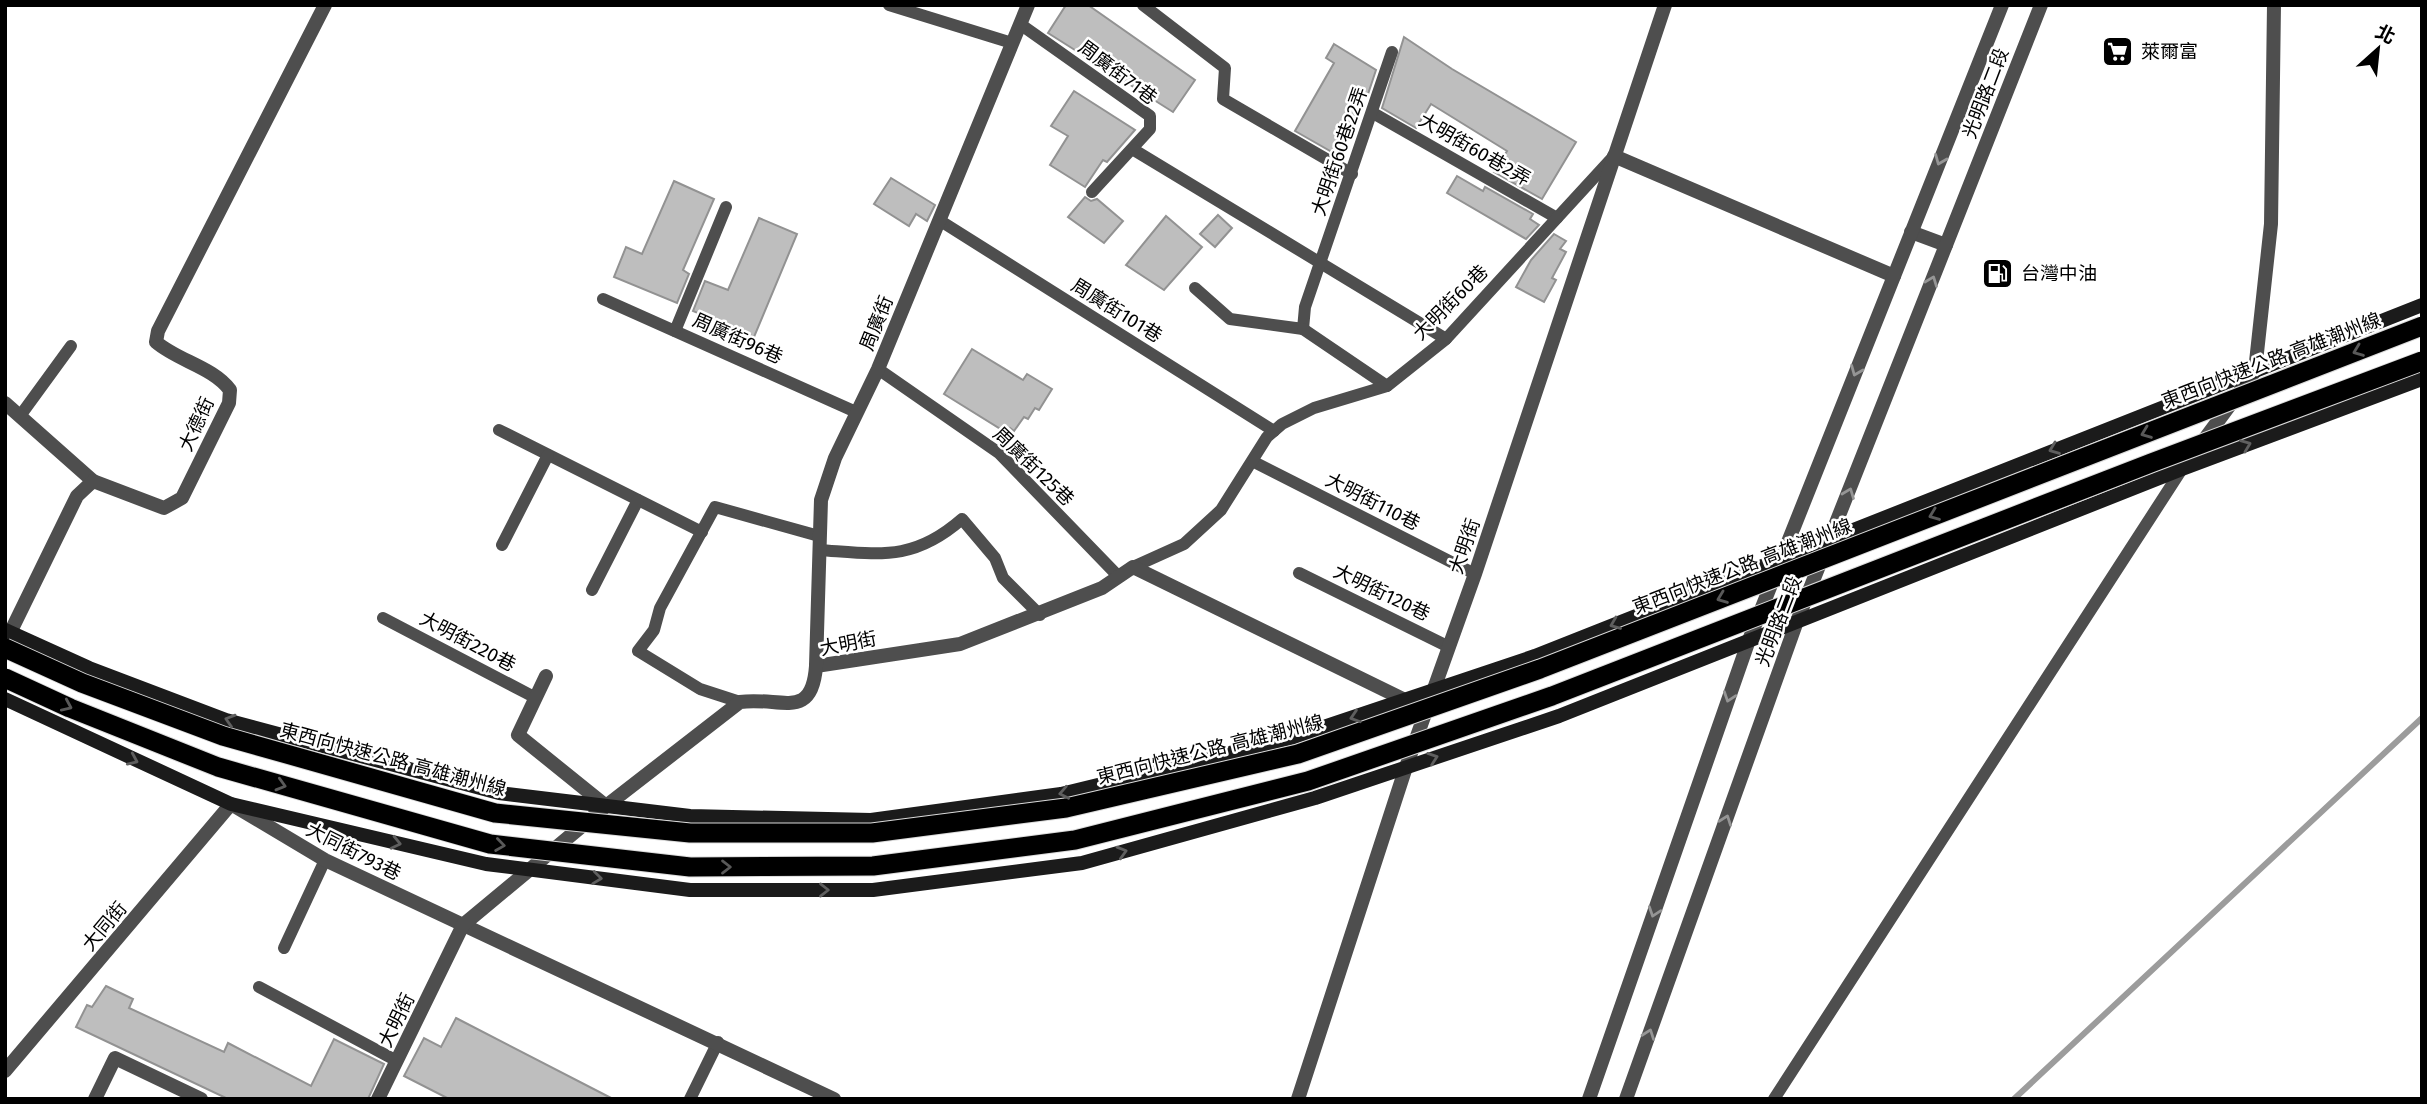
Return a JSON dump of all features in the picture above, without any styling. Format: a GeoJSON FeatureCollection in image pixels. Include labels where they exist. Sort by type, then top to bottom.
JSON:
{"type":"FeatureCollection","features":[{"type":"Feature","properties":{"kind":"highway","name":"東西向快速公路 高雄潮州線"},"geometry":{"type":"LineString","coordinates":[[7,637],[82,683],[223,736],[495,813],[690,833],[872,833],[1066,808],[1297,754],[1540,669],[2422,326]]}},
{"type":"Feature","properties":{"kind":"highway"},"geometry":{"type":"LineString","coordinates":[[5,678],[218,767],[491,844],[690,867],[847,867],[1075,840],[1308,781],[1552,696],[2151,463],[2422,361]]}},
{"type":"Feature","properties":{"kind":"main road"},"geometry":{"type":"LineString","coordinates":[[7,637],[226,720],[499,793],[690,816],[885,818],[1061,794],[1291,738],[1535,656],[2422,305]]}},
{"type":"Feature","properties":{"kind":"main road"},"geometry":{"type":"LineString","coordinates":[[5,699],[232,804],[486,864],[690,890],[873,890],[1082,863],[1315,798],[1559,716],[2182,470],[2422,379]]}},
{"type":"Feature","properties":{"kind":"street","name":"大德街"},"geometry":{"type":"LineString","coordinates":[[93,481],[164,508],[173,505],[182,498],[229,403],[230,390],[223,380],[165,349],[156,341],[158,331],[325,5]]}},
{"type":"Feature","properties":{"kind":"street","name":"周廣街"},"geometry":{"type":"LineString","coordinates":[[816,666],[821,500],[1028,5]]}},
{"type":"Feature","properties":{"kind":"street","name":"大明街"},"geometry":{"type":"LineString","coordinates":[[1298,1099],[1406,767],[1475,574],[1665,5]]}},
{"type":"Feature","properties":{"kind":"street","name":"光明路二段"},"geometry":{"type":"LineString","coordinates":[[1589,1099],[1749,640],[2002,5]]}},
{"type":"Feature","properties":{"kind":"street","name":"光明路二段"},"geometry":{"type":"LineString","coordinates":[[1626,1099],[1796,624],[2040,5]]}},
{"type":"Feature","properties":{"kind":"street"},"geometry":{"type":"LineString","coordinates":[[2182,470],[2255,370],[2271,224],[2274,5]]}},
{"type":"Feature","properties":{"kind":"street"},"geometry":{"type":"LineString","coordinates":[[1614,156],[1894,276]]}},
{"type":"Feature","properties":{"kind":"street"},"geometry":{"type":"LineString","coordinates":[[1911,232],[1946,244]]}},
{"type":"Feature","properties":{"kind":"street"},"geometry":{"type":"LineString","coordinates":[[5,403],[93,481],[77,496],[7,637]]}},
{"type":"Feature","properties":{"kind":"street"},"geometry":{"type":"LineString","coordinates":[[1133,567],[1405,700]]}},
{"type":"Feature","properties":{"kind":"street","name":"大明街"},"geometry":{"type":"LineString","coordinates":[[378,1099],[463,925],[606,806],[740,702],[758,699],[797,704],[808,698],[815,687],[816,666],[960,645],[1040,615],[1119,577],[1133,567]]}},
{"type":"Feature","properties":{"kind":"street"},"geometry":{"type":"LineString","coordinates":[[546,676],[518,735],[606,806]]}},
{"type":"Feature","properties":{"kind":"street","name":"大同街793巷"},"geometry":{"type":"LineString","coordinates":[[232,804],[325,860],[718,1042],[834,1099]]}},
{"type":"Feature","properties":{"kind":"street","name":"大同街"},"geometry":{"type":"LineString","coordinates":[[5,1072],[232,804]]}},
{"type":"Feature","properties":{"kind":"street"},"geometry":{"type":"LineString","coordinates":[[95,1099],[115,1058],[201,1099]]}},
{"type":"Feature","properties":{"kind":"lane"},"geometry":{"type":"LineString","coordinates":[[888,5],[1012,43]]}},
{"type":"Feature","properties":{"kind":"lane"},"geometry":{"type":"LineString","coordinates":[[1143,5],[1225,68],[1223,99],[1352,174]]}},
{"type":"Feature","properties":{"kind":"lane","name":"周廣街71巷"},"geometry":{"type":"LineString","coordinates":[[1020,24],[1150,116],[1150,129],[1134,150],[1092,192]]}},
{"type":"Feature","properties":{"kind":"lane","name":"大明街60巷22弄"},"geometry":{"type":"LineString","coordinates":[[1303,330],[1304,307],[1392,52]]}},
{"type":"Feature","properties":{"kind":"lane","name":"大明街60巷2弄"},"geometry":{"type":"LineString","coordinates":[[1373,113],[1557,218]]}},
{"type":"Feature","properties":{"kind":"lane"},"geometry":{"type":"LineString","coordinates":[[1134,150],[1446,339]]}},
{"type":"Feature","properties":{"kind":"lane","name":"大明街60巷"},"geometry":{"type":"LineString","coordinates":[[1133,567],[1184,544],[1221,509],[1274,431],[1314,408],[1387,386],[1446,339],[1614,156]]}},
{"type":"Feature","properties":{"kind":"lane"},"geometry":{"type":"LineString","coordinates":[[675,331],[726,208]]}},
{"type":"Feature","properties":{"kind":"lane","name":"周廣街101巷"},"geometry":{"type":"LineString","coordinates":[[939,220],[1274,431]]}},
{"type":"Feature","properties":{"kind":"lane"},"geometry":{"type":"LineString","coordinates":[[1195,288],[1230,319],[1303,330],[1387,386]]}},
{"type":"Feature","properties":{"kind":"lane","name":"周廣街96巷"},"geometry":{"type":"LineString","coordinates":[[603,299],[856,412]]}},
{"type":"Feature","properties":{"kind":"lane"},"geometry":{"type":"LineString","coordinates":[[20,416],[71,346]]}},
{"type":"Feature","properties":{"kind":"lane","name":"周廣街125巷"},"geometry":{"type":"LineString","coordinates":[[878,369],[999,453],[1119,577]]}},
{"type":"Feature","properties":{"kind":"lane"},"geometry":{"type":"LineString","coordinates":[[499,430],[702,532]]}},
{"type":"Feature","properties":{"kind":"lane"},"geometry":{"type":"LineString","coordinates":[[502,545],[548,455]]}},
{"type":"Feature","properties":{"kind":"lane","name":"大明街110巷"},"geometry":{"type":"LineString","coordinates":[[1254,462],[1475,574]]}},
{"type":"Feature","properties":{"kind":"lane"},"geometry":{"type":"LineString","coordinates":[[1774,1099],[2182,470]]}},
{"type":"Feature","properties":{"kind":"lane"},"geometry":{"type":"LineString","coordinates":[[592,590],[638,500]]}},
{"type":"Feature","properties":{"kind":"lane"},"geometry":{"type":"LineString","coordinates":[[740,702],[700,689],[638,651],[654,630],[660,608],[715,507],[819,543],[887,554],[920,548],[944,535],[962,519],[995,558],[1003,578],[1040,615]]}},
{"type":"Feature","properties":{"kind":"lane","name":"大明街120巷"},"geometry":{"type":"LineString","coordinates":[[1299,573],[1449,646]]}},
{"type":"Feature","properties":{"kind":"lane","name":"大明街220巷"},"geometry":{"type":"LineString","coordinates":[[383,618],[536,698]]}},
{"type":"Feature","properties":{"kind":"lane"},"geometry":{"type":"LineString","coordinates":[[284,948],[325,860]]}},
{"type":"Feature","properties":{"kind":"lane"},"geometry":{"type":"LineString","coordinates":[[259,987],[397,1061]]}},
{"type":"Feature","properties":{"kind":"lane"},"geometry":{"type":"LineString","coordinates":[[690,1099],[718,1042]]}},
{"type":"Feature","properties":{"kind":"building"},"geometry":{"type":"Polygon","coordinates":[[[1066,5],[1088,5],[1195,80],[1173,112],[1048,33],[1066,5]]]}},
{"type":"Feature","properties":{"kind":"building"},"geometry":{"type":"Polygon","coordinates":[[[1404,37],[1452,69],[1576,142],[1542,199],[1494,172],[1507,151],[1431,104],[1416,128],[1382,108],[1404,37]]]}},
{"type":"Feature","properties":{"kind":"building"},"geometry":{"type":"Polygon","coordinates":[[[1334,44],[1376,70],[1367,97],[1363,95],[1339,156],[1295,131],[1334,63],[1326,58],[1334,44]]]}},
{"type":"Feature","properties":{"kind":"building"},"geometry":{"type":"Polygon","coordinates":[[[1074,91],[1135,130],[1107,162],[1103,160],[1085,187],[1050,165],[1068,136],[1051,126],[1074,91]]]}},
{"type":"Feature","properties":{"kind":"building"},"geometry":{"type":"Polygon","coordinates":[[[1457,176],[1483,191],[1485,187],[1533,214],[1530,219],[1539,225],[1526,239],[1447,193],[1457,176]]]}},
{"type":"Feature","properties":{"kind":"building"},"geometry":{"type":"Polygon","coordinates":[[[891,178],[935,205],[927,221],[916,214],[909,226],[874,204],[891,178]]]}},
{"type":"Feature","properties":{"kind":"building"},"geometry":{"type":"Polygon","coordinates":[[[674,181],[714,199],[683,270],[689,274],[677,303],[614,277],[626,247],[642,254],[674,181]]]}},
{"type":"Feature","properties":{"kind":"building"},"geometry":{"type":"Polygon","coordinates":[[[1085,197],[1091,201],[1097,199],[1123,221],[1104,243],[1068,217],[1085,197]]]}},
{"type":"Feature","properties":{"kind":"building"},"geometry":{"type":"Polygon","coordinates":[[[1218,215],[1232,228],[1215,247],[1200,234],[1218,215]]]}},
{"type":"Feature","properties":{"kind":"building"},"geometry":{"type":"Polygon","coordinates":[[[1166,216],[1202,247],[1164,290],[1126,265],[1166,216]]]}},
{"type":"Feature","properties":{"kind":"building"},"geometry":{"type":"Polygon","coordinates":[[[759,218],[797,234],[754,337],[693,311],[705,281],[728,290],[759,218]]]}},
{"type":"Feature","properties":{"kind":"building"},"geometry":{"type":"Polygon","coordinates":[[[1554,234],[1566,241],[1560,249],[1566,252],[1552,278],[1556,280],[1544,302],[1516,287],[1531,260],[1554,234]]]}},
{"type":"Feature","properties":{"kind":"building"},"geometry":{"type":"Polygon","coordinates":[[[972,349],[1023,380],[1027,374],[1052,389],[1039,410],[1035,408],[1028,419],[1024,417],[1014,431],[1010,428],[1007,433],[944,394],[972,349]]]}},
{"type":"Feature","properties":{"kind":"building"},"geometry":{"type":"Polygon","coordinates":[[[106,986],[133,999],[129,1008],[224,1052],[228,1043],[311,1086],[334,1039],[384,1064],[368,1099],[228,1099],[76,1027],[87,1005],[92,1007],[106,986]]]}},
{"type":"Feature","properties":{"kind":"building"},"geometry":{"type":"Polygon","coordinates":[[[456,1018],[613,1099],[449,1099],[404,1076],[424,1038],[441,1047],[456,1018]]]}},
{"type":"Feature","properties":{"kind":"waterway"},"geometry":{"type":"LineString","coordinates":[[2014,1099],[2422,718]]}},
{"type":"Feature","properties":{"kind":"place","name":"萊爾富"},"geometry":{"type":"Point","coordinates":[2118,51]}},
{"type":"Feature","properties":{"kind":"place","name":"台灣中油"},"geometry":{"type":"Point","coordinates":[1998,273]}}]}
